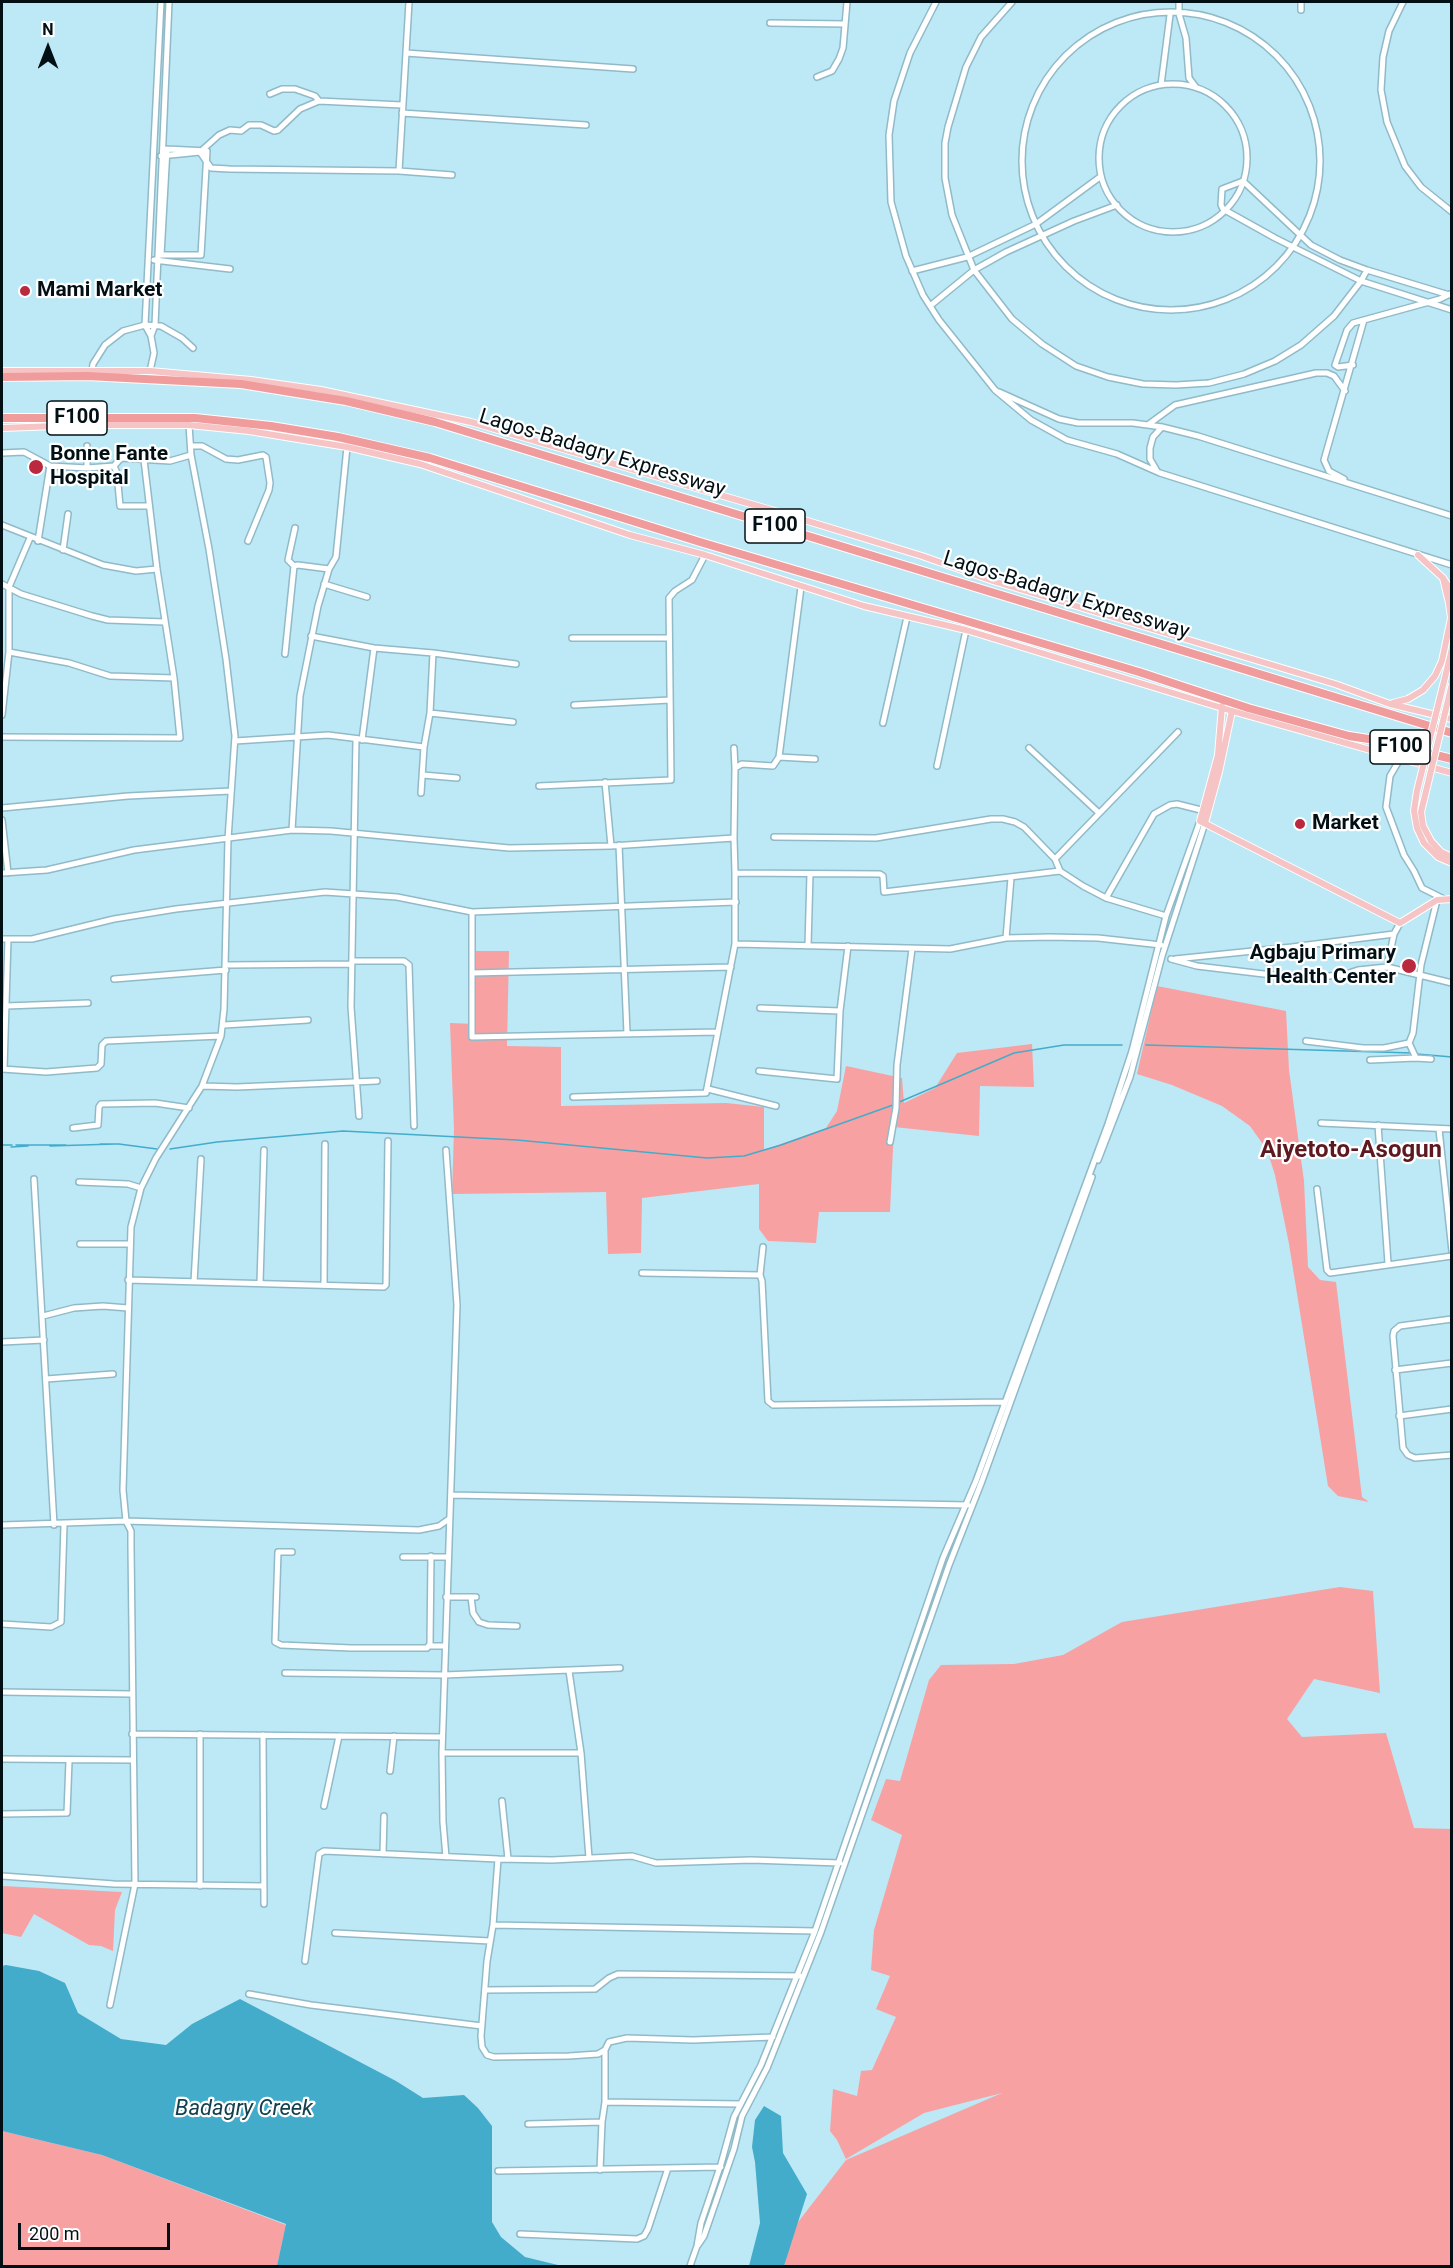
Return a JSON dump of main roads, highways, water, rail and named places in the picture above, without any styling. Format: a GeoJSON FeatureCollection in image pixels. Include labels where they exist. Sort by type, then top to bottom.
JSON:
{"type":"FeatureCollection","features":[{"type":"Feature","properties":{"kind":"highway","name":"Lagos-Badagry Expressway"},"geometry":{"type":"LineString","coordinates":[[2,377],[90,373],[241,384],[346,401],[435,422],[1452,733]]}},
{"type":"Feature","properties":{"kind":"highway","name":"F100"},"geometry":{"type":"LineString","coordinates":[[2,418],[195,418],[270,426],[338,437],[430,458],[700,542],[1139,672],[1248,708],[1348,736],[1375,740],[1452,759]]}},
{"type":"Feature","properties":{"kind":"highway"},"geometry":{"type":"LineString","coordinates":[[81,425],[99,421],[153,418]]}},
{"type":"Feature","properties":{"kind":"main road","name":"Lagos-Badagry Expressway"},"geometry":{"type":"LineString","coordinates":[[2,371],[90,373],[150,371],[251,380],[387,402],[514,433],[922,556],[993,581],[1335,684],[1390,704],[1452,719]]}},
{"type":"Feature","properties":{"kind":"main road"},"geometry":{"type":"LineString","coordinates":[[2,428],[189,425],[249,431],[347,447],[429,467],[630,535],[705,555],[801,587],[907,617],[966,630],[1222,706],[1232,711],[1452,773]]}},
{"type":"Feature","properties":{"kind":"main road"},"geometry":{"type":"LineString","coordinates":[[1418,555],[1443,578],[1452,592]]}},
{"type":"Feature","properties":{"kind":"main road"},"geometry":{"type":"LineString","coordinates":[[1390,704],[1408,699],[1423,690],[1435,676],[1442,661],[1451,618],[1443,578]]}},
{"type":"Feature","properties":{"kind":"main road"},"geometry":{"type":"LineString","coordinates":[[1451,652],[1414,811],[1417,828],[1424,843],[1438,857],[1452,863]]}},
{"type":"Feature","properties":{"kind":"main road"},"geometry":{"type":"LineString","coordinates":[[1452,684],[1421,812],[1423,826],[1431,841],[1441,852],[1452,857]]}},
{"type":"Feature","properties":{"kind":"main road"},"geometry":{"type":"LineString","coordinates":[[1205,812],[1218,755],[1222,706]]}},
{"type":"Feature","properties":{"kind":"main road"},"geometry":{"type":"LineString","coordinates":[[1232,711],[1219,772],[1202,822],[1400,923],[1440,900],[1452,899]]}},
{"type":"Feature","properties":{"kind":"water","name":"Badagry Creek"},"geometry":{"type":"Polygon","coordinates":[[[2,1966],[39,1971],[65,1983],[78,2013],[121,2039],[166,2045],[192,2024],[240,1999],[396,2081],[423,2098],[464,2095],[492,2126],[492,2222],[501,2237],[525,2257],[562,2266],[277,2266],[286,2224],[102,2155],[2,2131],[2,1966]]]}},
{"type":"Feature","properties":{"kind":"water"},"geometry":{"type":"Polygon","coordinates":[[[764,2106],[781,2116],[783,2153],[807,2194],[784,2266],[749,2266],[760,2223],[752,2147],[755,2120],[764,2106]]]}},
{"type":"Feature","properties":{"kind":"waterway"},"geometry":{"type":"LineString","coordinates":[[897,1103],[1014,1053],[1064,1045],[1122,1045]]}},
{"type":"Feature","properties":{"kind":"waterway"},"geometry":{"type":"LineString","coordinates":[[1146,1045],[1412,1053]]}},
{"type":"Feature","properties":{"kind":"waterway"},"geometry":{"type":"LineString","coordinates":[[1417,1054],[1452,1057]]}},
{"type":"Feature","properties":{"kind":"waterway"},"geometry":{"type":"LineString","coordinates":[[170,1149],[217,1142],[343,1131],[517,1140],[707,1158],[744,1156],[893,1105]]}},
{"type":"Feature","properties":{"kind":"waterway"},"geometry":{"type":"LineString","coordinates":[[100,1144],[119,1144]]}},
{"type":"Feature","properties":{"kind":"waterway"},"geometry":{"type":"LineString","coordinates":[[50,1146],[115,1144]]}},
{"type":"Feature","properties":{"kind":"waterway"},"geometry":{"type":"LineString","coordinates":[[119,1144],[157,1149]]}},
{"type":"Feature","properties":{"kind":"waterway"},"geometry":{"type":"LineString","coordinates":[[2,1145],[12,1145]]}},
{"type":"Feature","properties":{"kind":"waterway"},"geometry":{"type":"LineString","coordinates":[[16,1145],[66,1145]]}},
{"type":"Feature","properties":{"kind":"waterway"},"geometry":{"type":"LineString","coordinates":[[11,1147],[28,1146]]}},
{"type":"Feature","properties":{"kind":"place","name":"Mami Market"},"geometry":{"type":"Point","coordinates":[25,291]}},
{"type":"Feature","properties":{"kind":"place","name":"Bonne Fante Hospital"},"geometry":{"type":"Point","coordinates":[36,467]}},
{"type":"Feature","properties":{"kind":"place","name":"Market"},"geometry":{"type":"Point","coordinates":[1300,824]}},
{"type":"Feature","properties":{"kind":"place","name":"Agbaju Primary Health Center"},"geometry":{"type":"Point","coordinates":[1409,966]}},
{"type":"Feature","properties":{"kind":"district","name":"Aiyetoto-Asogun"},"geometry":{"type":"Point","coordinates":[1351,1151]}}]}
